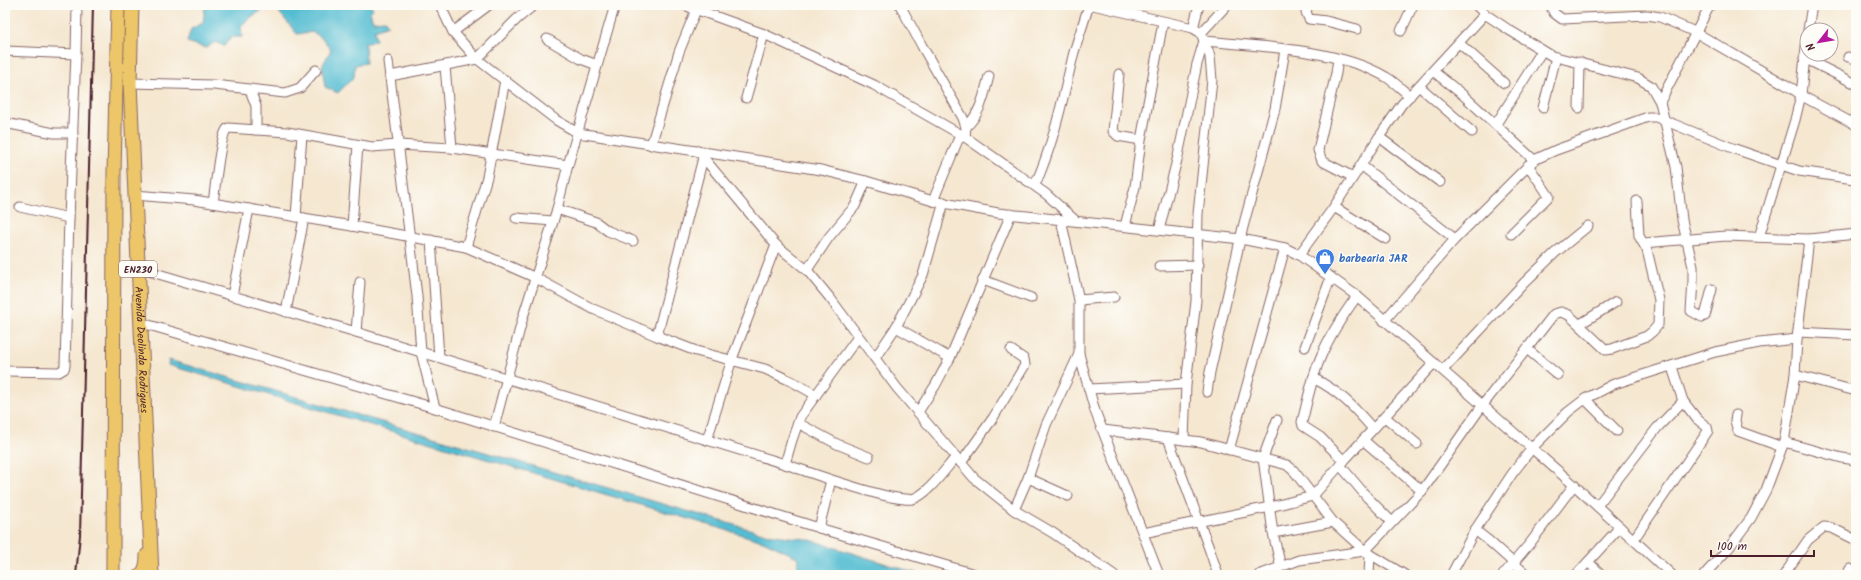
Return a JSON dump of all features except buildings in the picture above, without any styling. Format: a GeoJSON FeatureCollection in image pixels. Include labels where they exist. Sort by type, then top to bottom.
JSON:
{"type":"FeatureCollection","features":[{"type":"Feature","properties":{"kind":"highway","name":"EN230"},"geometry":{"type":"LineString","coordinates":[[113,575],[114,173],[118,5]]}},
{"type":"Feature","properties":{"kind":"highway","name":"Avenida Deolinda Rodrigues"},"geometry":{"type":"LineString","coordinates":[[132,5],[130,83],[138,268],[142,323],[152,575]]}},
{"type":"Feature","properties":{"kind":"highway"},"geometry":{"type":"LineString","coordinates":[[113,528],[115,563],[121,575]]}},
{"type":"Feature","properties":{"kind":"highway"},"geometry":{"type":"LineString","coordinates":[[140,575],[146,566],[150,532]]}},
{"type":"Feature","properties":{"kind":"street"},"geometry":{"type":"LineString","coordinates":[[5,371],[59,372],[64,369],[76,54],[76,5]]}},
{"type":"Feature","properties":{"kind":"street"},"geometry":{"type":"LineString","coordinates":[[440,5],[453,32],[477,59],[556,120],[578,133],[701,154],[821,170],[866,181],[933,201],[1011,214],[1241,239],[1286,248],[1299,255],[1357,296],[1574,485],[1672,575]]}},
{"type":"Feature","properties":{"kind":"street"},"geometry":{"type":"LineString","coordinates":[[453,32],[489,5]]}},
{"type":"Feature","properties":{"kind":"street"},"geometry":{"type":"LineString","coordinates":[[390,76],[477,59],[517,19],[534,5]]}},
{"type":"Feature","properties":{"kind":"street"},"geometry":{"type":"LineString","coordinates":[[494,427],[523,317],[554,221],[568,165],[614,5]]}},
{"type":"Feature","properties":{"kind":"street"},"geometry":{"type":"LineString","coordinates":[[684,5],[697,7],[764,34],[874,85],[962,136],[1035,185],[1076,221]]}},
{"type":"Feature","properties":{"kind":"street"},"geometry":{"type":"LineString","coordinates":[[900,5],[963,118],[966,127]]}},
{"type":"Feature","properties":{"kind":"street"},"geometry":{"type":"LineString","coordinates":[[1035,185],[1045,162],[1055,132],[1075,51],[1089,5]]}},
{"type":"Feature","properties":{"kind":"street"},"geometry":{"type":"LineString","coordinates":[[1094,5],[1193,28],[1203,40],[1210,57],[1212,73],[1197,234],[1198,265],[1196,301],[1186,384],[1184,440]]}},
{"type":"Feature","properties":{"kind":"street"},"geometry":{"type":"LineString","coordinates":[[1193,28],[1199,5]]}},
{"type":"Feature","properties":{"kind":"street"},"geometry":{"type":"LineString","coordinates":[[1159,230],[1178,156],[1203,40],[1227,5]]}},
{"type":"Feature","properties":{"kind":"street"},"geometry":{"type":"LineString","coordinates":[[1308,5],[1306,12],[1309,19],[1331,22],[1357,29]]}},
{"type":"Feature","properties":{"kind":"street"},"geometry":{"type":"LineString","coordinates":[[1401,31],[1413,5]]}},
{"type":"Feature","properties":{"kind":"street"},"geometry":{"type":"LineString","coordinates":[[1476,5],[1485,14],[1542,51],[1556,57],[1638,78],[1651,86],[1660,102],[1663,120],[1676,167],[1686,238],[1693,266],[1690,311],[1702,317],[1705,316],[1712,289]]}},
{"type":"Feature","properties":{"kind":"street"},"geometry":{"type":"LineString","coordinates":[[1550,5],[1554,13],[1562,19],[1647,15],[1673,21],[1695,32],[1801,95],[1856,125]]}},
{"type":"Feature","properties":{"kind":"street"},"geometry":{"type":"LineString","coordinates":[[1660,102],[1710,5]]}},
{"type":"Feature","properties":{"kind":"street"},"geometry":{"type":"LineString","coordinates":[[1809,22],[1812,5]]}},
{"type":"Feature","properties":{"kind":"street"},"geometry":{"type":"LineString","coordinates":[[651,145],[679,52],[697,7]]}},
{"type":"Feature","properties":{"kind":"street"},"geometry":{"type":"LineString","coordinates":[[1299,255],[1334,207],[1379,136],[1410,96],[1420,87],[1432,71],[1460,43],[1485,14]]}},
{"type":"Feature","properties":{"kind":"street"},"geometry":{"type":"LineString","coordinates":[[1125,226],[1135,187],[1141,140],[1163,22]]}},
{"type":"Feature","properties":{"kind":"street"},"geometry":{"type":"LineString","coordinates":[[746,98],[764,34]]}},
{"type":"Feature","properties":{"kind":"street"},"geometry":{"type":"LineString","coordinates":[[547,39],[581,59],[597,66]]}},
{"type":"Feature","properties":{"kind":"street"},"geometry":{"type":"LineString","coordinates":[[1203,40],[1308,52],[1364,66],[1387,77],[1410,96]]}},
{"type":"Feature","properties":{"kind":"street"},"geometry":{"type":"LineString","coordinates":[[1460,43],[1504,83]]}},
{"type":"Feature","properties":{"kind":"street"},"geometry":{"type":"LineString","coordinates":[[1207,392],[1210,372],[1241,239],[1275,109],[1285,50]]}},
{"type":"Feature","properties":{"kind":"street"},"geometry":{"type":"LineString","coordinates":[[5,51],[76,54]]}},
{"type":"Feature","properties":{"kind":"street"},"geometry":{"type":"LineString","coordinates":[[1496,124],[1542,51]]}},
{"type":"Feature","properties":{"kind":"street"},"geometry":{"type":"LineString","coordinates":[[1543,108],[1556,57]]}},
{"type":"Feature","properties":{"kind":"street"},"geometry":{"type":"LineString","coordinates":[[1338,59],[1334,86],[1318,150],[1322,161],[1327,165],[1353,177]]}},
{"type":"Feature","properties":{"kind":"street"},"geometry":{"type":"LineString","coordinates":[[388,61],[417,296],[421,352],[435,408]]}},
{"type":"Feature","properties":{"kind":"street"},"geometry":{"type":"LineString","coordinates":[[1579,108],[1580,62]]}},
{"type":"Feature","properties":{"kind":"street"},"geometry":{"type":"LineString","coordinates":[[1759,236],[1801,95],[1804,62]]}},
{"type":"Feature","properties":{"kind":"street"},"geometry":{"type":"LineString","coordinates":[[1812,62],[1856,84]]}},
{"type":"Feature","properties":{"kind":"street"},"geometry":{"type":"LineString","coordinates":[[445,66],[452,148]]}},
{"type":"Feature","properties":{"kind":"street"},"geometry":{"type":"LineString","coordinates":[[130,83],[214,85],[285,93],[300,88],[316,70]]}},
{"type":"Feature","properties":{"kind":"street"},"geometry":{"type":"LineString","coordinates":[[1432,71],[1496,124],[1531,162],[1548,194],[1548,197],[1511,234]]}},
{"type":"Feature","properties":{"kind":"street"},"geometry":{"type":"LineString","coordinates":[[1119,74],[1113,131],[1118,136],[1141,140]]}},
{"type":"Feature","properties":{"kind":"street"},"geometry":{"type":"LineString","coordinates":[[933,201],[966,127],[972,121],[982,104],[989,76]]}},
{"type":"Feature","properties":{"kind":"street"},"geometry":{"type":"LineString","coordinates":[[466,247],[485,183],[505,80]]}},
{"type":"Feature","properties":{"kind":"street"},"geometry":{"type":"LineString","coordinates":[[1420,87],[1472,132]]}},
{"type":"Feature","properties":{"kind":"street"},"geometry":{"type":"LineString","coordinates":[[250,90],[256,106],[256,130]]}},
{"type":"Feature","properties":{"kind":"street"},"geometry":{"type":"LineString","coordinates":[[1384,320],[1456,239],[1531,162],[1556,150],[1648,117],[1656,117],[1735,149],[1806,172],[1854,179]]}},
{"type":"Feature","properties":{"kind":"street"},"geometry":{"type":"LineString","coordinates":[[5,124],[54,133],[73,133]]}},
{"type":"Feature","properties":{"kind":"street"},"geometry":{"type":"LineString","coordinates":[[213,203],[220,153],[226,129],[256,130],[302,135],[372,147],[398,145],[491,152],[568,165]]}},
{"type":"Feature","properties":{"kind":"street"},"geometry":{"type":"LineString","coordinates":[[286,312],[300,218],[302,135]]}},
{"type":"Feature","properties":{"kind":"street"},"geometry":{"type":"LineString","coordinates":[[1379,136],[1440,182]]}},
{"type":"Feature","properties":{"kind":"street"},"geometry":{"type":"LineString","coordinates":[[352,226],[358,145]]}},
{"type":"Feature","properties":{"kind":"street"},"geometry":{"type":"LineString","coordinates":[[701,154],[776,245],[806,270],[830,298],[858,337],[918,412],[974,478],[1014,510],[1053,533],[1114,575]]}},
{"type":"Feature","properties":{"kind":"street"},"geometry":{"type":"LineString","coordinates":[[657,336],[701,154]]}},
{"type":"Feature","properties":{"kind":"street"},"geometry":{"type":"LineString","coordinates":[[1361,165],[1456,239]]}},
{"type":"Feature","properties":{"kind":"street"},"geometry":{"type":"LineString","coordinates":[[806,270],[829,237],[855,206],[866,181]]}},
{"type":"Feature","properties":{"kind":"street"},"geometry":{"type":"LineString","coordinates":[[135,195],[164,196],[213,203],[466,247],[536,278],[593,308],[657,336],[696,351],[732,359],[765,369],[816,395]]}},
{"type":"Feature","properties":{"kind":"street"},"geometry":{"type":"LineString","coordinates":[[1369,575],[1368,553],[1392,522],[1422,491],[1482,406],[1551,317],[1558,312],[1569,315],[1606,350],[1654,332],[1658,325],[1659,300],[1644,243],[1639,236],[1637,201]]}},
{"type":"Feature","properties":{"kind":"street"},"geometry":{"type":"LineString","coordinates":[[875,358],[896,327],[923,275],[944,202]]}},
{"type":"Feature","properties":{"kind":"street"},"geometry":{"type":"LineString","coordinates":[[20,207],[69,218]]}},
{"type":"Feature","properties":{"kind":"street"},"geometry":{"type":"LineString","coordinates":[[1334,207],[1386,239]]}},
{"type":"Feature","properties":{"kind":"street"},"geometry":{"type":"LineString","coordinates":[[232,296],[249,209]]}},
{"type":"Feature","properties":{"kind":"street"},"geometry":{"type":"LineString","coordinates":[[557,209],[596,222],[608,231],[633,241]]}},
{"type":"Feature","properties":{"kind":"street"},"geometry":{"type":"LineString","coordinates":[[918,412],[935,386],[950,358],[1011,214]]}},
{"type":"Feature","properties":{"kind":"street"},"geometry":{"type":"LineString","coordinates":[[516,218],[554,221]]}},
{"type":"Feature","properties":{"kind":"street"},"geometry":{"type":"LineString","coordinates":[[1061,220],[1078,300],[1079,354],[1103,430],[1159,575]]}},
{"type":"Feature","properties":{"kind":"street"},"geometry":{"type":"LineString","coordinates":[[1443,370],[1524,283],[1555,253],[1588,226]]}},
{"type":"Feature","properties":{"kind":"street"},"geometry":{"type":"LineString","coordinates":[[1644,243],[1686,238],[1726,236],[1809,239],[1856,234]]}},
{"type":"Feature","properties":{"kind":"street"},"geometry":{"type":"LineString","coordinates":[[1704,575],[1728,549],[1751,518],[1766,490],[1783,445],[1795,375],[1797,335],[1809,239]]}},
{"type":"Feature","properties":{"kind":"street"},"geometry":{"type":"LineString","coordinates":[[431,240],[439,357]]}},
{"type":"Feature","properties":{"kind":"street"},"geometry":{"type":"LineString","coordinates":[[707,440],[732,359],[776,245]]}},
{"type":"Feature","properties":{"kind":"street"},"geometry":{"type":"LineString","coordinates":[[1229,450],[1286,248]]}},
{"type":"Feature","properties":{"kind":"street"},"geometry":{"type":"LineString","coordinates":[[1158,266],[1198,265]]}},
{"type":"Feature","properties":{"kind":"street"},"geometry":{"type":"LineString","coordinates":[[138,268],[508,378],[786,464],[831,480],[879,494],[912,499],[920,496],[958,460],[993,418],[1025,364],[1024,359],[1010,350]]}},
{"type":"Feature","properties":{"kind":"street"},"geometry":{"type":"LineString","coordinates":[[1305,347],[1331,277]]}},
{"type":"Feature","properties":{"kind":"street"},"geometry":{"type":"LineString","coordinates":[[983,280],[1031,298]]}},
{"type":"Feature","properties":{"kind":"street"},"geometry":{"type":"LineString","coordinates":[[356,332],[360,282]]}},
{"type":"Feature","properties":{"kind":"street"},"geometry":{"type":"LineString","coordinates":[[1357,296],[1338,324],[1322,353],[1313,378],[1303,426],[1320,437],[1342,463],[1367,497],[1392,522]]}},
{"type":"Feature","properties":{"kind":"street"},"geometry":{"type":"LineString","coordinates":[[1078,300],[1114,297]]}},
{"type":"Feature","properties":{"kind":"street"},"geometry":{"type":"LineString","coordinates":[[1580,324],[1616,302]]}},
{"type":"Feature","properties":{"kind":"street"},"geometry":{"type":"LineString","coordinates":[[142,323],[435,408],[819,528],[978,575]]}},
{"type":"Feature","properties":{"kind":"street"},"geometry":{"type":"LineString","coordinates":[[896,327],[950,358]]}},
{"type":"Feature","properties":{"kind":"street"},"geometry":{"type":"LineString","coordinates":[[1451,575],[1474,530],[1512,474],[1532,448],[1568,412],[1585,399],[1614,384],[1672,367],[1715,352],[1797,335],[1856,335]]}},
{"type":"Feature","properties":{"kind":"street"},"geometry":{"type":"LineString","coordinates":[[786,464],[798,423],[816,395],[858,337]]}},
{"type":"Feature","properties":{"kind":"street"},"geometry":{"type":"LineString","coordinates":[[1527,349],[1558,375]]}},
{"type":"Feature","properties":{"kind":"street"},"geometry":{"type":"LineString","coordinates":[[1014,510],[1028,478],[1046,425],[1079,354]]}},
{"type":"Feature","properties":{"kind":"street"},"geometry":{"type":"LineString","coordinates":[[1143,533],[1270,507],[1313,496],[1434,363]]}},
{"type":"Feature","properties":{"kind":"street"},"geometry":{"type":"LineString","coordinates":[[1634,540],[1708,431],[1707,427],[1694,416],[1683,401],[1672,367]]}},
{"type":"Feature","properties":{"kind":"street"},"geometry":{"type":"LineString","coordinates":[[1795,375],[1856,391]]}},
{"type":"Feature","properties":{"kind":"street"},"geometry":{"type":"LineString","coordinates":[[1313,378],[1331,387],[1359,413],[1373,429]]}},
{"type":"Feature","properties":{"kind":"street"},"geometry":{"type":"LineString","coordinates":[[1089,389],[1186,384]]}},
{"type":"Feature","properties":{"kind":"street"},"geometry":{"type":"LineString","coordinates":[[1585,399],[1617,431]]}},
{"type":"Feature","properties":{"kind":"street"},"geometry":{"type":"LineString","coordinates":[[1597,506],[1652,434],[1683,401]]}},
{"type":"Feature","properties":{"kind":"street"},"geometry":{"type":"LineString","coordinates":[[1736,415],[1735,421],[1738,431],[1783,445],[1856,460]]}},
{"type":"Feature","properties":{"kind":"street"},"geometry":{"type":"LineString","coordinates":[[1385,417],[1417,444]]}},
{"type":"Feature","properties":{"kind":"street"},"geometry":{"type":"LineString","coordinates":[[1277,420],[1263,458],[1273,533],[1281,567]]}},
{"type":"Feature","properties":{"kind":"street"},"geometry":{"type":"LineString","coordinates":[[798,423],[837,444],[869,457]]}},
{"type":"Feature","properties":{"kind":"street"},"geometry":{"type":"LineString","coordinates":[[1103,430],[1184,440],[1287,465],[1333,522],[1368,553],[1405,575]]}},
{"type":"Feature","properties":{"kind":"street"},"geometry":{"type":"LineString","coordinates":[[1168,438],[1218,575]]}},
{"type":"Feature","properties":{"kind":"street"},"geometry":{"type":"LineString","coordinates":[[1363,440],[1422,491]]}},
{"type":"Feature","properties":{"kind":"street"},"geometry":{"type":"LineString","coordinates":[[1028,478],[1068,496]]}},
{"type":"Feature","properties":{"kind":"street"},"geometry":{"type":"LineString","coordinates":[[819,528],[831,480]]}},
{"type":"Feature","properties":{"kind":"street"},"geometry":{"type":"LineString","coordinates":[[1503,575],[1531,542],[1574,485]]}},
{"type":"Feature","properties":{"kind":"street"},"geometry":{"type":"LineString","coordinates":[[1273,533],[1333,522]]}},
{"type":"Feature","properties":{"kind":"street"},"geometry":{"type":"LineString","coordinates":[[1576,575],[1620,527]]}},
{"type":"Feature","properties":{"kind":"street"},"geometry":{"type":"LineString","coordinates":[[1784,575],[1808,540],[1824,527],[1832,528],[1856,540]]}},
{"type":"Feature","properties":{"kind":"street"},"geometry":{"type":"LineString","coordinates":[[1474,530],[1514,562],[1527,575]]}},
{"type":"Feature","properties":{"kind":"street"},"geometry":{"type":"LineString","coordinates":[[1259,575],[1299,560],[1368,553]]}},
{"type":"Feature","properties":{"kind":"street"},"geometry":{"type":"LineString","coordinates":[[1588,562],[1602,575]]}},
{"type":"Feature","properties":{"kind":"water"},"geometry":{"type":"Polygon","coordinates":[[[205,5],[371,5],[373,9],[370,12],[373,21],[385,20],[388,25],[374,30],[376,40],[365,44],[366,63],[355,65],[354,77],[338,93],[325,87],[322,66],[331,50],[324,40],[313,32],[297,34],[274,6],[260,11],[248,19],[241,26],[242,37],[231,37],[224,46],[215,42],[206,48],[187,42],[191,29],[203,23],[205,5]]]}},
{"type":"Feature","properties":{"kind":"water"},"geometry":{"type":"Polygon","coordinates":[[[169,360],[766,534],[807,539],[922,575],[796,575],[799,558],[763,541],[168,365],[169,360]]]}},
{"type":"Feature","properties":{"kind":"railway"},"geometry":{"type":"LineString","coordinates":[[76,575],[80,535],[93,5]]}},
{"type":"Feature","properties":{"kind":"place","name":"barbearia JAR"},"geometry":{"type":"Point","coordinates":[1325,275]}}]}
